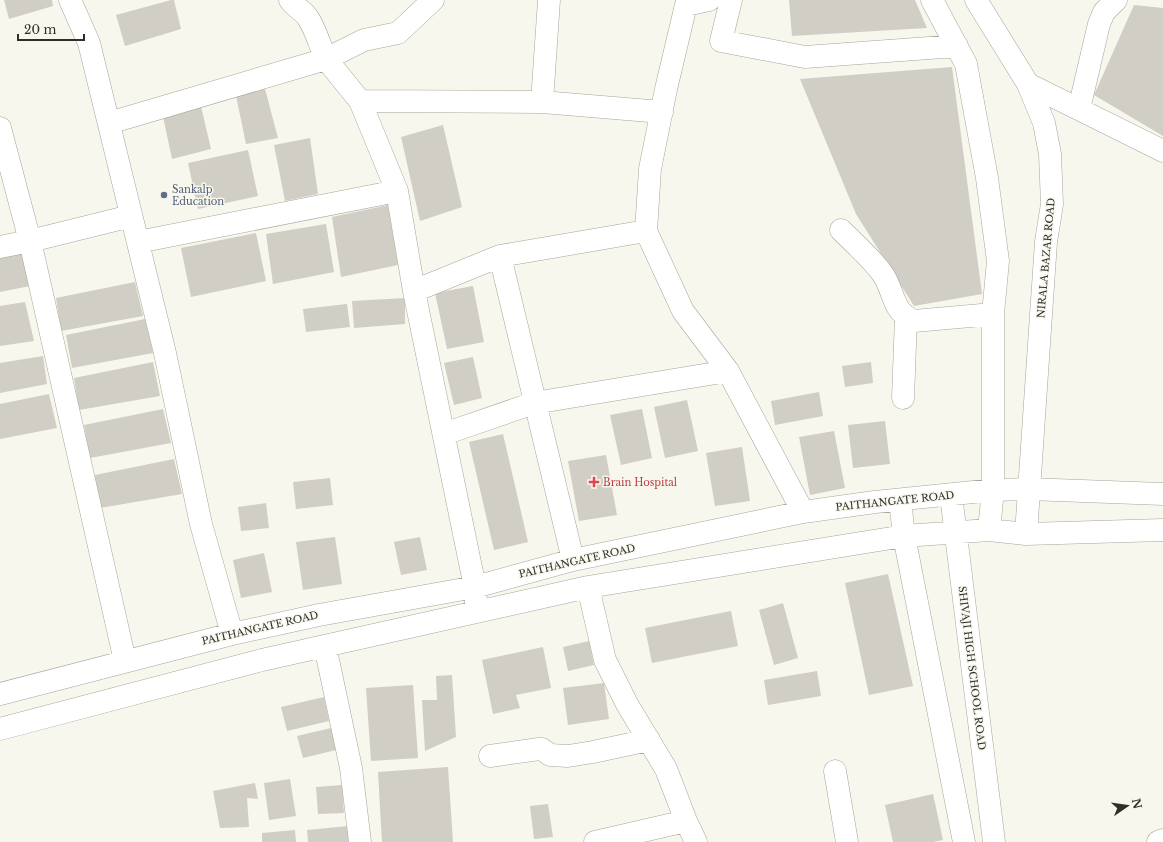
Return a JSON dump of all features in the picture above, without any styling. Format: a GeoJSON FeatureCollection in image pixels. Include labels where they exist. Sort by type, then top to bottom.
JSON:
{"type":"FeatureCollection","features":[{"type":"Feature","properties":{"kind":"street"},"geometry":{"type":"LineString","coordinates":[[70,0],[89,43],[165,353],[201,524],[232,634]]}},
{"type":"Feature","properties":{"kind":"street"},"geometry":{"type":"LineString","coordinates":[[290,0],[295,8],[302,11],[307,17],[326,59],[360,101],[397,191],[414,291],[475,587],[478,613]]}},
{"type":"Feature","properties":{"kind":"street"},"geometry":{"type":"LineString","coordinates":[[109,123],[326,59],[364,40],[398,33],[433,0]]}},
{"type":"Feature","properties":{"kind":"street"},"geometry":{"type":"LineString","coordinates":[[542,102],[549,0]]}},
{"type":"Feature","properties":{"kind":"street"},"geometry":{"type":"LineString","coordinates":[[709,0],[686,5],[650,169],[646,231],[683,311],[728,371],[803,512]]}},
{"type":"Feature","properties":{"kind":"street"},"geometry":{"type":"LineString","coordinates":[[731,0],[721,41],[805,57],[956,46]]}},
{"type":"Feature","properties":{"kind":"street"},"geometry":{"type":"LineString","coordinates":[[932,0],[966,64],[986,178],[998,261],[993,314],[993,490],[989,530]]}},
{"type":"Feature","properties":{"kind":"street","name":"NIRALA BAZAR ROAD"},"geometry":{"type":"LineString","coordinates":[[976,0],[1028,84],[1044,123],[1050,154],[1052,204],[1046,242],[1026,534]]}},
{"type":"Feature","properties":{"kind":"street"},"geometry":{"type":"LineString","coordinates":[[1079,109],[1099,24],[1104,12],[1116,0]]}},
{"type":"Feature","properties":{"kind":"street"},"geometry":{"type":"LineString","coordinates":[[1028,84],[1163,151]]}},
{"type":"Feature","properties":{"kind":"street"},"geometry":{"type":"LineString","coordinates":[[360,101],[542,102],[662,112]]}},
{"type":"Feature","properties":{"kind":"street"},"geometry":{"type":"LineString","coordinates":[[0,128],[30,241],[125,661]]}},
{"type":"Feature","properties":{"kind":"street"},"geometry":{"type":"LineString","coordinates":[[138,242],[397,191]]}},
{"type":"Feature","properties":{"kind":"street"},"geometry":{"type":"LineString","coordinates":[[0,246],[30,241],[131,216]]}},
{"type":"Feature","properties":{"kind":"street"},"geometry":{"type":"LineString","coordinates":[[841,230],[872,260],[884,275],[900,312],[906,317],[914,321],[993,314]]}},
{"type":"Feature","properties":{"kind":"street"},"geometry":{"type":"LineString","coordinates":[[414,291],[500,256],[646,231]]}},
{"type":"Feature","properties":{"kind":"street"},"geometry":{"type":"LineString","coordinates":[[500,256],[534,403],[573,560]]}},
{"type":"Feature","properties":{"kind":"street"},"geometry":{"type":"LineString","coordinates":[[903,398],[906,317]]}},
{"type":"Feature","properties":{"kind":"street"},"geometry":{"type":"LineString","coordinates":[[444,434],[534,403],[728,371]]}},
{"type":"Feature","properties":{"kind":"street","name":"PAITHANGATE ROAD"},"geometry":{"type":"LineString","coordinates":[[0,694],[232,634],[319,615],[475,587],[573,560],[803,512],[993,490],[1028,489],[1163,494]]}},
{"type":"Feature","properties":{"kind":"street","name":"SHIVAJI HIGH SCHOOL ROAD"},"geometry":{"type":"LineString","coordinates":[[951,495],[994,842]]}},
{"type":"Feature","properties":{"kind":"street"},"geometry":{"type":"LineString","coordinates":[[900,500],[904,536],[964,842]]}},
{"type":"Feature","properties":{"kind":"street"},"geometry":{"type":"LineString","coordinates":[[0,729],[256,662],[588,587],[904,536],[989,530],[1026,534],[1163,530]]}},
{"type":"Feature","properties":{"kind":"street"},"geometry":{"type":"LineString","coordinates":[[588,587],[605,660],[627,704],[666,769],[686,822],[696,842]]}},
{"type":"Feature","properties":{"kind":"street"},"geometry":{"type":"LineString","coordinates":[[325,646],[351,768],[360,842]]}},
{"type":"Feature","properties":{"kind":"street"},"geometry":{"type":"LineString","coordinates":[[490,756],[539,749],[554,756],[568,756],[649,740]]}},
{"type":"Feature","properties":{"kind":"street"},"geometry":{"type":"LineString","coordinates":[[835,771],[847,842]]}},
{"type":"Feature","properties":{"kind":"street"},"geometry":{"type":"LineString","coordinates":[[595,842],[686,822]]}},
{"type":"Feature","properties":{"kind":"street"},"geometry":{"type":"LineString","coordinates":[[1158,842],[1163,840]]}},
{"type":"Feature","properties":{"kind":"building"},"geometry":{"type":"Polygon","coordinates":[[[4,0],[52,0],[53,6],[9,19],[4,0]]]}},
{"type":"Feature","properties":{"kind":"building"},"geometry":{"type":"Polygon","coordinates":[[[174,0],[181,29],[125,46],[116,15],[174,0]]]}},
{"type":"Feature","properties":{"kind":"building"},"geometry":{"type":"Polygon","coordinates":[[[789,0],[915,0],[927,28],[792,36],[789,0]]]}},
{"type":"Feature","properties":{"kind":"building"},"geometry":{"type":"Polygon","coordinates":[[[1134,5],[1163,8],[1163,136],[1094,95],[1134,5]]]}},
{"type":"Feature","properties":{"kind":"building"},"geometry":{"type":"Polygon","coordinates":[[[952,67],[982,294],[914,306],[856,214],[800,79],[952,67]]]}},
{"type":"Feature","properties":{"kind":"building"},"geometry":{"type":"Polygon","coordinates":[[[264,85],[278,138],[246,144],[235,91],[264,85]]]}},
{"type":"Feature","properties":{"kind":"building"},"geometry":{"type":"Polygon","coordinates":[[[200,102],[211,149],[172,159],[162,112],[200,102]]]}},
{"type":"Feature","properties":{"kind":"building"},"geometry":{"type":"Polygon","coordinates":[[[443,125],[462,207],[420,221],[401,137],[443,125]]]}},
{"type":"Feature","properties":{"kind":"building"},"geometry":{"type":"Polygon","coordinates":[[[310,138],[318,194],[285,201],[274,145],[310,138]]]}},
{"type":"Feature","properties":{"kind":"building"},"geometry":{"type":"Polygon","coordinates":[[[248,150],[258,196],[198,209],[188,163],[248,150]]]}},
{"type":"Feature","properties":{"kind":"building"},"geometry":{"type":"Polygon","coordinates":[[[388,205],[398,265],[341,277],[332,217],[388,205]]]}},
{"type":"Feature","properties":{"kind":"building"},"geometry":{"type":"Polygon","coordinates":[[[326,224],[334,272],[273,284],[266,234],[326,224]]]}},
{"type":"Feature","properties":{"kind":"building"},"geometry":{"type":"Polygon","coordinates":[[[256,233],[266,281],[191,297],[181,248],[256,233]]]}},
{"type":"Feature","properties":{"kind":"building"},"geometry":{"type":"Polygon","coordinates":[[[23,252],[30,286],[0,292],[0,257],[23,252]]]}},
{"type":"Feature","properties":{"kind":"building"},"geometry":{"type":"Polygon","coordinates":[[[135,282],[143,316],[61,331],[56,298],[135,282]]]}},
{"type":"Feature","properties":{"kind":"building"},"geometry":{"type":"Polygon","coordinates":[[[473,286],[484,342],[447,349],[435,293],[473,286]]]}},
{"type":"Feature","properties":{"kind":"building"},"geometry":{"type":"Polygon","coordinates":[[[405,298],[405,324],[354,328],[352,301],[405,298]]]}},
{"type":"Feature","properties":{"kind":"building"},"geometry":{"type":"Polygon","coordinates":[[[25,302],[34,341],[0,346],[0,306],[25,302]]]}},
{"type":"Feature","properties":{"kind":"building"},"geometry":{"type":"Polygon","coordinates":[[[347,304],[350,327],[306,332],[303,309],[347,304]]]}},
{"type":"Feature","properties":{"kind":"building"},"geometry":{"type":"Polygon","coordinates":[[[145,319],[153,353],[72,368],[66,335],[145,319]]]}},
{"type":"Feature","properties":{"kind":"building"},"geometry":{"type":"Polygon","coordinates":[[[43,356],[47,384],[0,393],[0,363],[43,356]]]}},
{"type":"Feature","properties":{"kind":"building"},"geometry":{"type":"Polygon","coordinates":[[[473,357],[482,398],[454,405],[444,363],[473,357]]]}},
{"type":"Feature","properties":{"kind":"building"},"geometry":{"type":"Polygon","coordinates":[[[153,362],[160,396],[79,410],[74,378],[153,362]]]}},
{"type":"Feature","properties":{"kind":"building"},"geometry":{"type":"Polygon","coordinates":[[[871,362],[873,383],[845,387],[842,366],[871,362]]]}},
{"type":"Feature","properties":{"kind":"building"},"geometry":{"type":"Polygon","coordinates":[[[819,392],[823,416],[775,425],[771,401],[819,392]]]}},
{"type":"Feature","properties":{"kind":"building"},"geometry":{"type":"Polygon","coordinates":[[[49,394],[57,428],[0,439],[0,404],[49,394]]]}},
{"type":"Feature","properties":{"kind":"building"},"geometry":{"type":"Polygon","coordinates":[[[687,400],[698,451],[665,458],[654,407],[687,400]]]}},
{"type":"Feature","properties":{"kind":"building"},"geometry":{"type":"Polygon","coordinates":[[[163,409],[171,443],[90,458],[84,425],[163,409]]]}},
{"type":"Feature","properties":{"kind":"building"},"geometry":{"type":"Polygon","coordinates":[[[642,409],[652,458],[621,465],[610,415],[642,409]]]}},
{"type":"Feature","properties":{"kind":"building"},"geometry":{"type":"Polygon","coordinates":[[[885,421],[890,464],[853,468],[848,425],[885,421]]]}},
{"type":"Feature","properties":{"kind":"building"},"geometry":{"type":"Polygon","coordinates":[[[834,431],[845,488],[810,495],[799,437],[834,431]]]}},
{"type":"Feature","properties":{"kind":"building"},"geometry":{"type":"Polygon","coordinates":[[[503,434],[528,542],[494,550],[469,442],[503,434]]]}},
{"type":"Feature","properties":{"kind":"building"},"geometry":{"type":"Polygon","coordinates":[[[742,447],[750,501],[715,506],[706,453],[742,447]]]}},
{"type":"Feature","properties":{"kind":"building"},"geometry":{"type":"Polygon","coordinates":[[[606,455],[617,515],[579,521],[568,461],[606,455]]]}},
{"type":"Feature","properties":{"kind":"building"},"geometry":{"type":"Polygon","coordinates":[[[174,459],[182,494],[100,508],[95,475],[174,459]]]}},
{"type":"Feature","properties":{"kind":"building"},"geometry":{"type":"Polygon","coordinates":[[[330,478],[333,505],[296,509],[293,482],[330,478]]]}},
{"type":"Feature","properties":{"kind":"building"},"geometry":{"type":"Polygon","coordinates":[[[266,503],[269,528],[241,531],[238,507],[266,503]]]}},
{"type":"Feature","properties":{"kind":"building"},"geometry":{"type":"Polygon","coordinates":[[[335,537],[342,584],[303,590],[296,542],[335,537]]]}},
{"type":"Feature","properties":{"kind":"building"},"geometry":{"type":"Polygon","coordinates":[[[420,537],[427,570],[401,575],[394,542],[420,537]]]}},
{"type":"Feature","properties":{"kind":"building"},"geometry":{"type":"Polygon","coordinates":[[[264,553],[272,592],[241,598],[233,560],[264,553]]]}},
{"type":"Feature","properties":{"kind":"building"},"geometry":{"type":"Polygon","coordinates":[[[888,574],[913,686],[869,695],[845,583],[888,574]]]}},
{"type":"Feature","properties":{"kind":"building"},"geometry":{"type":"Polygon","coordinates":[[[783,603],[798,658],[774,665],[759,610],[783,603]]]}},
{"type":"Feature","properties":{"kind":"building"},"geometry":{"type":"Polygon","coordinates":[[[731,611],[738,646],[652,663],[645,628],[731,611]]]}},
{"type":"Feature","properties":{"kind":"building"},"geometry":{"type":"Polygon","coordinates":[[[589,641],[594,665],[568,671],[563,647],[589,641]]]}},
{"type":"Feature","properties":{"kind":"building"},"geometry":{"type":"Polygon","coordinates":[[[543,647],[551,688],[516,695],[520,708],[493,714],[482,660],[543,647]]]}},
{"type":"Feature","properties":{"kind":"building"},"geometry":{"type":"Polygon","coordinates":[[[817,671],[821,696],[768,705],[764,680],[817,671]]]}},
{"type":"Feature","properties":{"kind":"building"},"geometry":{"type":"Polygon","coordinates":[[[452,675],[456,737],[425,751],[422,700],[437,700],[436,676],[452,675]]]}},
{"type":"Feature","properties":{"kind":"building"},"geometry":{"type":"Polygon","coordinates":[[[604,683],[609,719],[568,725],[563,688],[604,683]]]}},
{"type":"Feature","properties":{"kind":"building"},"geometry":{"type":"Polygon","coordinates":[[[413,685],[418,758],[371,761],[366,688],[413,685]]]}},
{"type":"Feature","properties":{"kind":"building"},"geometry":{"type":"Polygon","coordinates":[[[324,697],[329,721],[287,731],[281,707],[324,697]]]}},
{"type":"Feature","properties":{"kind":"building"},"geometry":{"type":"Polygon","coordinates":[[[331,728],[336,750],[303,758],[297,736],[331,728]]]}},
{"type":"Feature","properties":{"kind":"building"},"geometry":{"type":"Polygon","coordinates":[[[448,767],[453,842],[382,842],[378,772],[448,767]]]}},
{"type":"Feature","properties":{"kind":"building"},"geometry":{"type":"Polygon","coordinates":[[[290,779],[296,816],[269,820],[264,783],[290,779]]]}},
{"type":"Feature","properties":{"kind":"building"},"geometry":{"type":"Polygon","coordinates":[[[255,783],[258,799],[247,798],[249,827],[220,828],[213,791],[255,783]]]}},
{"type":"Feature","properties":{"kind":"building"},"geometry":{"type":"Polygon","coordinates":[[[342,785],[344,813],[318,814],[316,787],[342,785]]]}},
{"type":"Feature","properties":{"kind":"building"},"geometry":{"type":"Polygon","coordinates":[[[933,794],[943,840],[933,842],[893,842],[885,805],[933,794]]]}},
{"type":"Feature","properties":{"kind":"building"},"geometry":{"type":"Polygon","coordinates":[[[548,804],[553,837],[534,839],[530,806],[548,804]]]}},
{"type":"Feature","properties":{"kind":"building"},"geometry":{"type":"Polygon","coordinates":[[[349,826],[351,842],[308,842],[307,830],[349,826]]]}},
{"type":"Feature","properties":{"kind":"building"},"geometry":{"type":"Polygon","coordinates":[[[295,830],[296,842],[262,842],[262,833],[295,830]]]}},
{"type":"Feature","properties":{"kind":"place","name":"Sankalp Education"},"geometry":{"type":"Point","coordinates":[164,195]}},
{"type":"Feature","properties":{"kind":"place","name":"Brain Hospital"},"geometry":{"type":"Point","coordinates":[594,482]}}]}
